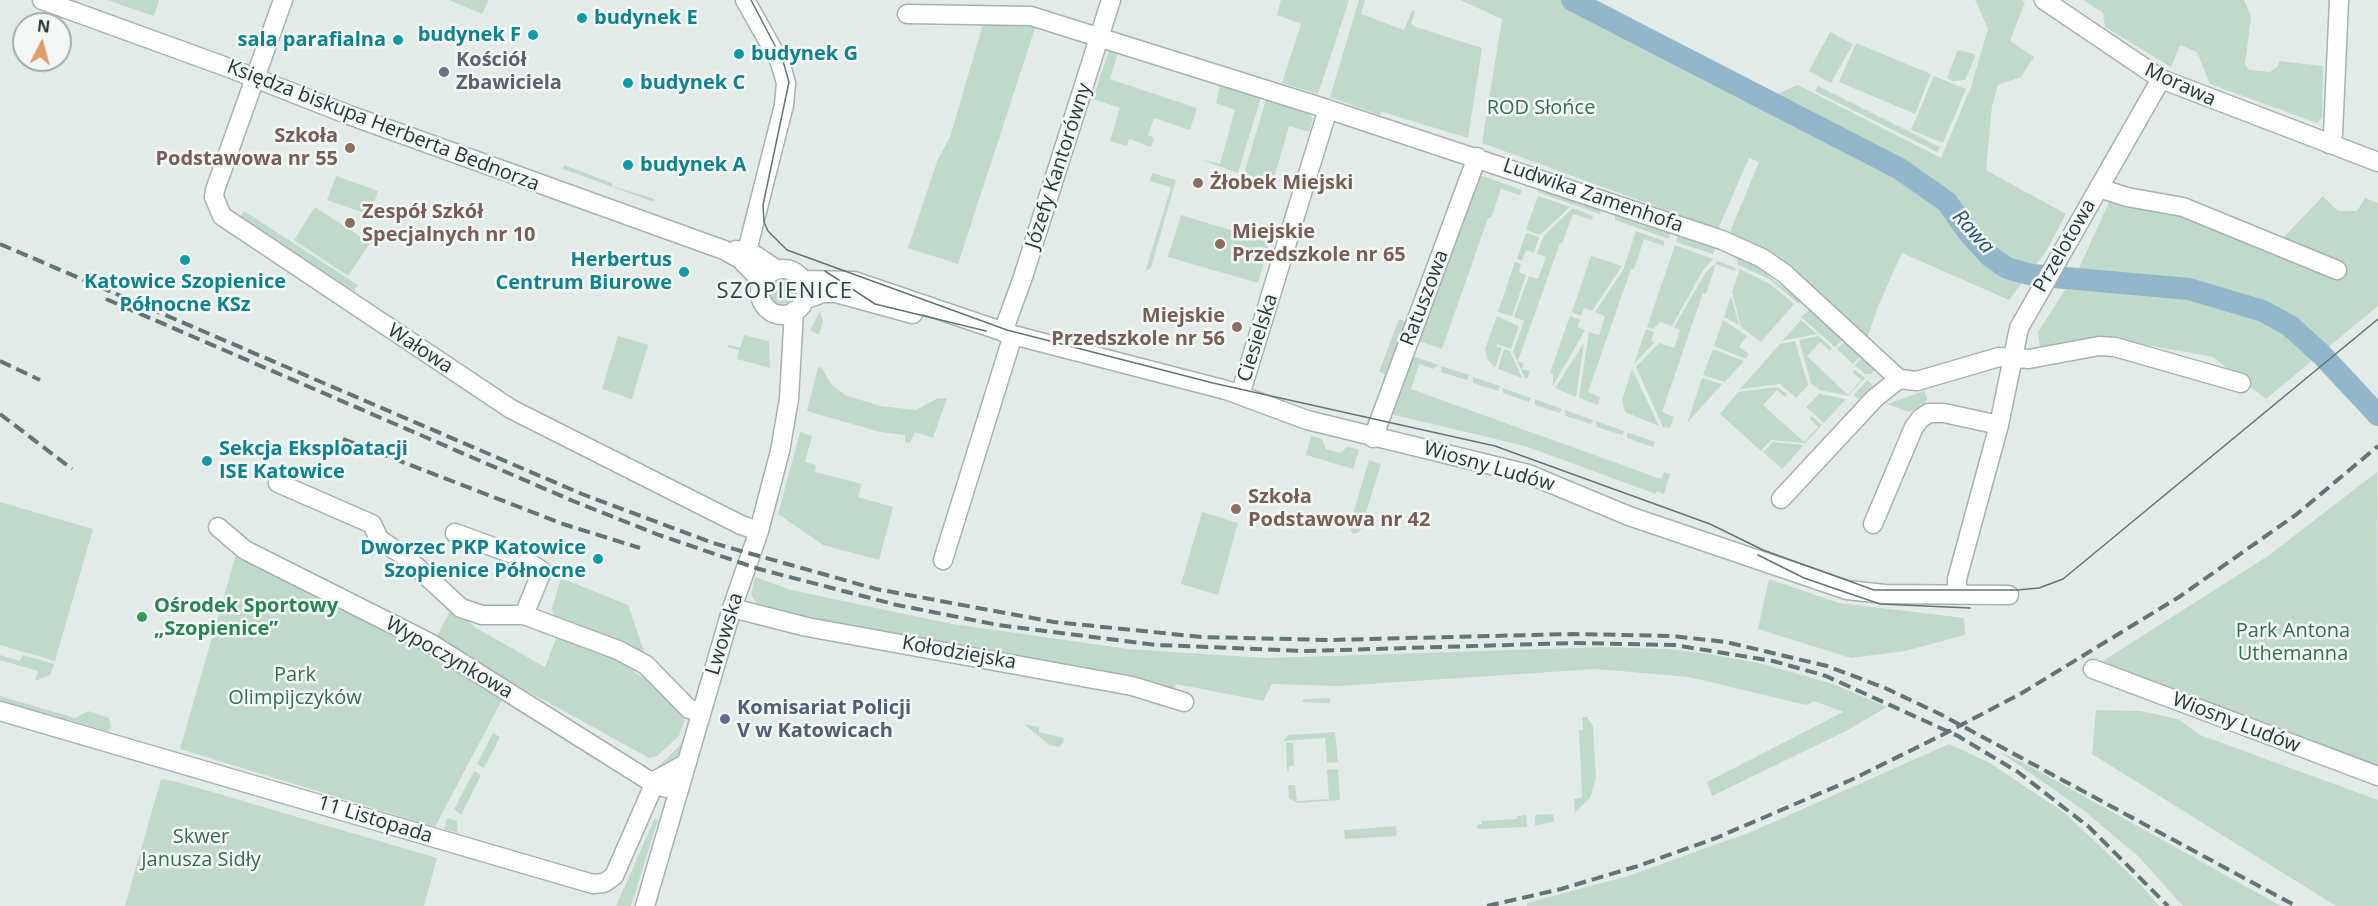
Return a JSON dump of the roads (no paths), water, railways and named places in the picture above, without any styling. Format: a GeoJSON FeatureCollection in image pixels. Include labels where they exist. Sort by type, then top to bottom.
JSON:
{"type":"FeatureCollection","features":[{"type":"Feature","properties":{"kind":"street","name":"Księdza biskupa Herberta Bednorza"},"geometry":{"type":"LineString","coordinates":[[43,0],[360,119],[724,250],[746,263],[762,281]]}},
{"type":"Feature","properties":{"kind":"street","name":"Wałowa"},"geometry":{"type":"LineString","coordinates":[[283,0],[217,184],[214,197],[226,221],[495,399],[741,525],[759,531]]}},
{"type":"Feature","properties":{"kind":"street"},"geometry":{"type":"LineString","coordinates":[[746,0],[780,62],[786,83],[783,105],[747,251]]}},
{"type":"Feature","properties":{"kind":"street","name":"Józefy Kantorówny"},"geometry":{"type":"LineString","coordinates":[[943,560],[1023,277],[1111,0]]}},
{"type":"Feature","properties":{"kind":"street","name":"Morawa"},"geometry":{"type":"LineString","coordinates":[[2044,0],[2161,79],[2378,162]]}},
{"type":"Feature","properties":{"kind":"street"},"geometry":{"type":"LineString","coordinates":[[2329,144],[2333,134],[2339,0]]}},
{"type":"Feature","properties":{"kind":"street","name":"Ludwika Zamenhofa"},"geometry":{"type":"LineString","coordinates":[[907,14],[1031,16],[1328,109],[1722,240],[1762,258],[1800,285],[1899,379]]}},
{"type":"Feature","properties":{"kind":"street","name":"Przelotowa"},"geometry":{"type":"LineString","coordinates":[[1957,594],[1959,572],[1999,425],[2019,328],[2161,79]]}},
{"type":"Feature","properties":{"kind":"street","name":"Ciesielska"},"geometry":{"type":"LineString","coordinates":[[1240,395],[1328,109]]}},
{"type":"Feature","properties":{"kind":"street","name":"Ratuszowa"},"geometry":{"type":"LineString","coordinates":[[1373,438],[1477,158]]}},
{"type":"Feature","properties":{"kind":"street"},"geometry":{"type":"LineString","coordinates":[[2099,188],[2127,197],[2183,207],[2337,270]]}},
{"type":"Feature","properties":{"kind":"street","name":"Księdza biskupa Herberta Bednorza"},"geometry":{"type":"LineString","coordinates":[[724,250],[747,251],[777,270]]}},
{"type":"Feature","properties":{"kind":"street"},"geometry":{"type":"LineString","coordinates":[[777,270],[794,272],[802,280],[799,305],[776,313],[766,307],[761,298],[762,281],[777,270]]}},
{"type":"Feature","properties":{"kind":"street","name":"Wiosny Ludów"},"geometry":{"type":"LineString","coordinates":[[802,280],[854,281],[1008,333]]}},
{"type":"Feature","properties":{"kind":"street","name":"Wiosny Ludów"},"geometry":{"type":"LineString","coordinates":[[799,305],[823,293],[836,293],[906,312],[1008,333],[1240,395],[1295,416],[1373,438],[1447,453],[1528,474],[1629,516],[1839,588],[1875,594],[2009,595]]}},
{"type":"Feature","properties":{"kind":"street","name":"Lwowska"},"geometry":{"type":"LineString","coordinates":[[645,906],[732,608],[759,531],[784,432],[790,360],[799,305]]}},
{"type":"Feature","properties":{"kind":"street","name":"Lwowska"},"geometry":{"type":"LineString","coordinates":[[776,313],[790,360]]}},
{"type":"Feature","properties":{"kind":"street"},"geometry":{"type":"LineString","coordinates":[[1781,499],[1875,398],[1899,379],[1917,381],[2000,357],[2029,359],[2099,346],[2115,347],[2241,383]]}},
{"type":"Feature","properties":{"kind":"street"},"geometry":{"type":"LineString","coordinates":[[1873,524],[1914,428],[1921,418],[1929,413],[1944,413],[1999,425]]}},
{"type":"Feature","properties":{"kind":"street"},"geometry":{"type":"LineString","coordinates":[[278,483],[372,524],[379,539],[407,558],[461,608],[482,615],[524,615],[586,636],[646,665],[689,709],[701,712]]}},
{"type":"Feature","properties":{"kind":"street","name":"Wypoczynkowa"},"geometry":{"type":"LineString","coordinates":[[218,527],[245,550],[430,643],[655,786],[678,793]]}},
{"type":"Feature","properties":{"kind":"street"},"geometry":{"type":"LineString","coordinates":[[455,533],[521,557],[542,571],[524,615]]}},
{"type":"Feature","properties":{"kind":"street","name":"Kołodziejska"},"geometry":{"type":"LineString","coordinates":[[732,608],[807,627],[1132,686],[1184,702]]}},
{"type":"Feature","properties":{"kind":"street","name":"Wiosny Ludów"},"geometry":{"type":"LineString","coordinates":[[2093,669],[2378,776]]}},
{"type":"Feature","properties":{"kind":"street","name":"11 Listopada"},"geometry":{"type":"LineString","coordinates":[[0,711],[593,884],[604,883],[614,876],[655,786]]}},
{"type":"Feature","properties":{"kind":"street"},"geometry":{"type":"LineString","coordinates":[[655,786],[687,763]]}},
{"type":"Feature","properties":{"kind":"waterway","name":"Rawa"},"geometry":{"type":"LineString","coordinates":[[1572,0],[1900,169],[1947,202],[1968,232],[1990,256],[2007,268],[2032,275],[2189,289],[2263,311],[2290,326],[2321,354],[2378,415]]}},
{"type":"Feature","properties":{"kind":"tram line"},"geometry":{"type":"LineString","coordinates":[[751,0],[783,61],[789,82],[763,205],[764,222],[768,231],[787,250],[1007,330],[1213,383],[1495,446],[1710,524],[1763,550],[1874,590],[2017,590],[2039,588],[2063,579],[2378,319]]}},
{"type":"Feature","properties":{"kind":"tram line"},"geometry":{"type":"LineString","coordinates":[[825,271],[875,304],[986,331]]}},
{"type":"Feature","properties":{"kind":"tram line"},"geometry":{"type":"LineString","coordinates":[[1758,555],[1804,578],[1880,604],[1970,608]]}},
{"type":"Feature","properties":{"kind":"railway"},"geometry":{"type":"LineString","coordinates":[[0,244],[582,494],[713,543],[876,589],[1054,622],[1202,637],[1329,640],[1573,634],[1672,636],[1726,642],[1827,666],[1885,688],[1940,714],[2296,906]]}},
{"type":"Feature","properties":{"kind":"railway"},"geometry":{"type":"LineString","coordinates":[[106,299],[573,501],[659,535],[759,569],[897,605],[998,625],[1157,645],[1307,651],[1574,643],[1674,645],[1773,661],[1826,676],[1958,736],[2018,772],[2089,827],[2168,906]]}},
{"type":"Feature","properties":{"kind":"railway"},"geometry":{"type":"LineString","coordinates":[[0,361],[40,380]]}},
{"type":"Feature","properties":{"kind":"railway"},"geometry":{"type":"LineString","coordinates":[[0,414],[72,469]]}},
{"type":"Feature","properties":{"kind":"railway"},"geometry":{"type":"LineString","coordinates":[[343,439],[563,524],[640,548]]}},
{"type":"Feature","properties":{"kind":"railway"},"geometry":{"type":"LineString","coordinates":[[1487,906],[1561,889],[1638,866],[1716,838],[1851,780],[1942,735],[2022,693],[2179,597],[2297,514],[2378,446]]}},
{"type":"Feature","properties":{"kind":"place","name":"budynek E"},"geometry":{"type":"Point","coordinates":[582,18]}},
{"type":"Feature","properties":{"kind":"place","name":"budynek F"},"geometry":{"type":"Point","coordinates":[533,35]}},
{"type":"Feature","properties":{"kind":"place","name":"sala parafialna"},"geometry":{"type":"Point","coordinates":[398,40]}},
{"type":"Feature","properties":{"kind":"place","name":"budynek G"},"geometry":{"type":"Point","coordinates":[739,54]}},
{"type":"Feature","properties":{"kind":"place","name":"Kościół Zbawiciela"},"geometry":{"type":"Point","coordinates":[444,72]}},
{"type":"Feature","properties":{"kind":"place","name":"budynek C"},"geometry":{"type":"Point","coordinates":[628,83]}},
{"type":"Feature","properties":{"kind":"place","name":"Szkoła Podstawowa nr 55"},"geometry":{"type":"Point","coordinates":[350,148]}},
{"type":"Feature","properties":{"kind":"place","name":"budynek A"},"geometry":{"type":"Point","coordinates":[628,165]}},
{"type":"Feature","properties":{"kind":"place","name":"Żłobek Miejski"},"geometry":{"type":"Point","coordinates":[1198,183]}},
{"type":"Feature","properties":{"kind":"place","name":"Zespół Szkół Specjalnych nr 10"},"geometry":{"type":"Point","coordinates":[350,223]}},
{"type":"Feature","properties":{"kind":"place","name":"Miejskie Przedszkole nr 65"},"geometry":{"type":"Point","coordinates":[1220,244]}},
{"type":"Feature","properties":{"kind":"place","name":"Katowice Szopienice Północne KSz"},"geometry":{"type":"Point","coordinates":[185,260]}},
{"type":"Feature","properties":{"kind":"place","name":"Herbertus Centrum Biurowe"},"geometry":{"type":"Point","coordinates":[684,272]}},
{"type":"Feature","properties":{"kind":"place","name":"Miejskie Przedszkole nr 56"},"geometry":{"type":"Point","coordinates":[1237,327]}},
{"type":"Feature","properties":{"kind":"place","name":"Sekcja Eksploatacji ISE Katowice"},"geometry":{"type":"Point","coordinates":[207,461]}},
{"type":"Feature","properties":{"kind":"place","name":"Szkoła Podstawowa nr 42"},"geometry":{"type":"Point","coordinates":[1236,509]}},
{"type":"Feature","properties":{"kind":"place","name":"Dworzec PKP Katowice Szopienice Północne"},"geometry":{"type":"Point","coordinates":[598,559]}},
{"type":"Feature","properties":{"kind":"place","name":"Ośrodek Sportowy „Szopienice”"},"geometry":{"type":"Point","coordinates":[142,617]}},
{"type":"Feature","properties":{"kind":"place","name":"Komisariat Policji V w Katowicach"},"geometry":{"type":"Point","coordinates":[725,719]}},
{"type":"Feature","properties":{"kind":"district","name":"SZOPIENICE"},"geometry":{"type":"Point","coordinates":[785,292]}},
{"type":"Feature","properties":{"kind":"park label","name":"ROD Słońce"},"geometry":{"type":"Point","coordinates":[1541,108]}},
{"type":"Feature","properties":{"kind":"park label","name":"Park Antona Uthemanna"},"geometry":{"type":"Point","coordinates":[2293,642]}},
{"type":"Feature","properties":{"kind":"park label","name":"Park Olimpijczyków"},"geometry":{"type":"Point","coordinates":[295,686]}},
{"type":"Feature","properties":{"kind":"park label","name":"Skwer Janusza Sidły"},"geometry":{"type":"Point","coordinates":[201,848]}}]}
